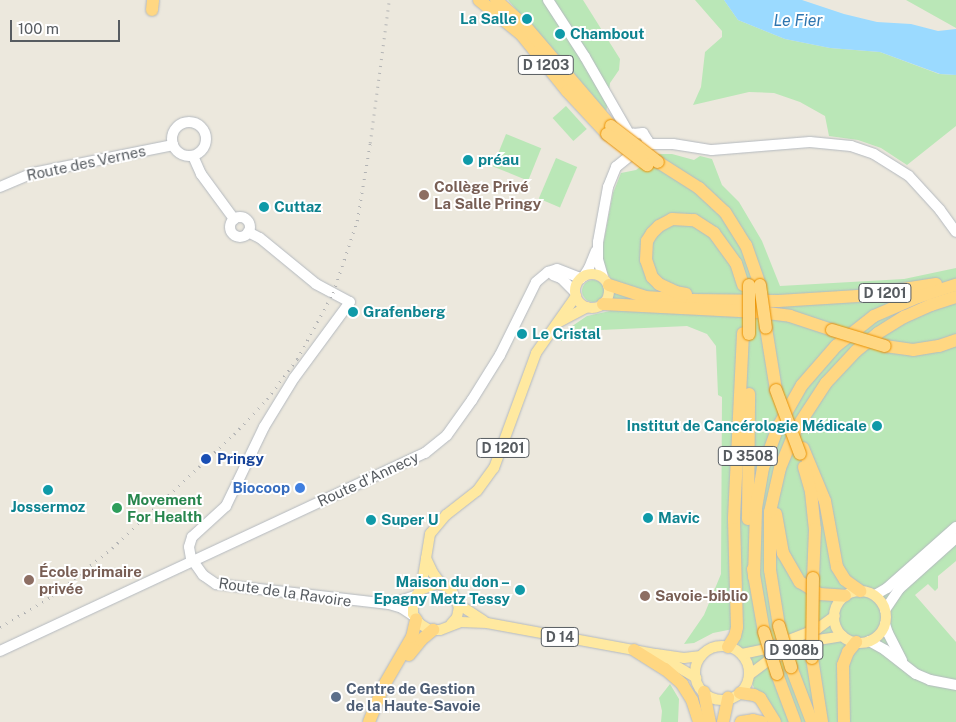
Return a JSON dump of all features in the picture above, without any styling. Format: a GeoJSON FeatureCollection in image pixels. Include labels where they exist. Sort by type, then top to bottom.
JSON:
{"type":"FeatureCollection","features":[{"type":"Feature","properties":{"kind":"highway","name":"D 1203"},"geometry":{"type":"LineString","coordinates":[[480,0],[521,34],[567,91],[609,130],[654,164],[699,188],[725,212],[746,245],[750,285],[746,334]]}},
{"type":"Feature","properties":{"kind":"highway","name":"D 1203"},"geometry":{"type":"LineString","coordinates":[[496,0],[526,27],[609,130]]}},
{"type":"Feature","properties":{"kind":"highway"},"geometry":{"type":"LineString","coordinates":[[723,300],[676,292],[666,288],[652,277],[647,265],[646,251],[648,241],[659,226],[672,219],[683,218],[694,220],[708,227],[730,252],[740,274],[750,285]]}},
{"type":"Feature","properties":{"kind":"highway","name":"D 1201"},"geometry":{"type":"LineString","coordinates":[[606,281],[645,297],[778,301],[842,297],[956,281]]}},
{"type":"Feature","properties":{"kind":"highway","name":"D 1203"},"geometry":{"type":"LineString","coordinates":[[750,285],[766,328],[770,362],[780,404],[801,451]]}},
{"type":"Feature","properties":{"kind":"highway"},"geometry":{"type":"LineString","coordinates":[[754,577],[755,515],[763,468],[778,427],[802,385],[836,346],[874,316],[918,296],[956,285]]}},
{"type":"Feature","properties":{"kind":"highway"},"geometry":{"type":"LineString","coordinates":[[812,722],[779,626],[772,586],[769,531],[774,491],[786,454],[796,429],[817,394],[856,351],[878,333],[904,317],[956,296]]}},
{"type":"Feature","properties":{"kind":"highway"},"geometry":{"type":"LineString","coordinates":[[603,304],[759,312],[790,316],[885,346],[914,350],[939,346],[956,340]]}},
{"type":"Feature","properties":{"kind":"highway"},"geometry":{"type":"LineString","coordinates":[[723,646],[728,632],[734,554],[741,388],[746,334]]}},
{"type":"Feature","properties":{"kind":"highway","name":"D 3508"},"geometry":{"type":"LineString","coordinates":[[746,334],[748,517],[754,577],[764,632],[777,674],[796,722]]}},
{"type":"Feature","properties":{"kind":"highway"},"geometry":{"type":"LineString","coordinates":[[801,451],[825,501],[837,567],[845,580],[860,591]]}},
{"type":"Feature","properties":{"kind":"highway","name":"D 3508"},"geometry":{"type":"LineString","coordinates":[[801,451],[812,503],[815,529],[812,658],[822,722]]}},
{"type":"Feature","properties":{"kind":"highway"},"geometry":{"type":"LineString","coordinates":[[786,454],[779,486],[776,515],[778,532],[786,558],[796,576],[812,591],[823,595],[845,596]]}},
{"type":"Feature","properties":{"kind":"highway"},"geometry":{"type":"LineString","coordinates":[[369,722],[382,687],[412,637],[415,618]]}},
{"type":"Feature","properties":{"kind":"highway"},"geometry":{"type":"LineString","coordinates":[[376,722],[384,697],[400,669],[419,642],[433,630]]}},
{"type":"Feature","properties":{"kind":"highway"},"geometry":{"type":"LineString","coordinates":[[844,722],[843,665],[848,652],[863,641]]}},
{"type":"Feature","properties":{"kind":"highway"},"geometry":{"type":"LineString","coordinates":[[634,650],[665,669],[682,684],[692,700],[699,722]]}},
{"type":"Feature","properties":{"kind":"highway"},"geometry":{"type":"LineString","coordinates":[[704,692],[710,722]]}},
{"type":"Feature","properties":{"kind":"highway"},"geometry":{"type":"LineString","coordinates":[[723,722],[734,696],[754,694],[760,698],[774,722]]}},
{"type":"Feature","properties":{"kind":"highway"},"geometry":{"type":"LineString","coordinates":[[741,722],[748,720],[762,722]]}},
{"type":"Feature","properties":{"kind":"main road"},"geometry":{"type":"LineString","coordinates":[[594,274],[606,281],[608,298],[603,304],[595,308],[587,307],[579,301],[575,294],[582,277],[594,274]]}},
{"type":"Feature","properties":{"kind":"main road","name":"D 1201"},"geometry":{"type":"LineString","coordinates":[[418,592],[428,539],[433,529],[446,515],[473,496],[494,468],[503,448],[536,353],[546,335],[558,322],[575,294]]}},
{"type":"Feature","properties":{"kind":"main road","name":"D 1201"},"geometry":{"type":"LineString","coordinates":[[558,322],[587,307]]}},
{"type":"Feature","properties":{"kind":"main road"},"geometry":{"type":"LineString","coordinates":[[426,557],[433,573],[442,585],[452,591],[458,604],[458,614],[451,624],[443,629],[433,630]]}},
{"type":"Feature","properties":{"kind":"main road","name":"Route de la Ravoire"},"geometry":{"type":"LineString","coordinates":[[418,592],[433,584],[442,585]]}},
{"type":"Feature","properties":{"kind":"main road"},"geometry":{"type":"LineString","coordinates":[[860,591],[875,595],[882,602],[885,610],[885,624],[879,634],[863,641],[843,636],[836,624],[835,616],[838,604],[845,596],[860,591]]}},
{"type":"Feature","properties":{"kind":"main road"},"geometry":{"type":"LineString","coordinates":[[415,618],[412,606],[418,592]]}},
{"type":"Feature","properties":{"kind":"main road","name":"D 14"},"geometry":{"type":"LineString","coordinates":[[458,604],[487,623]]}},
{"type":"Feature","properties":{"kind":"main road","name":"D 908b"},"geometry":{"type":"LineString","coordinates":[[742,654],[766,649],[818,629],[835,616]]}},
{"type":"Feature","properties":{"kind":"main road","name":"Route de la Ravoire"},"geometry":{"type":"LineString","coordinates":[[415,618],[422,626],[433,630]]}},
{"type":"Feature","properties":{"kind":"main road","name":"D 14"},"geometry":{"type":"LineString","coordinates":[[451,624],[467,621],[487,623],[656,654],[684,658],[701,656]]}},
{"type":"Feature","properties":{"kind":"main road","name":"D 908b"},"geometry":{"type":"LineString","coordinates":[[749,675],[769,660],[818,640],[843,636]]}},
{"type":"Feature","properties":{"kind":"main road"},"geometry":{"type":"LineString","coordinates":[[723,646],[742,654],[748,666],[749,675],[746,685],[734,696],[715,698],[704,692],[696,678],[696,668],[701,656],[707,650],[723,646]]}},
{"type":"Feature","properties":{"kind":"main road","name":"D 14"},"geometry":{"type":"LineString","coordinates":[[656,654],[696,678]]}},
{"type":"Feature","properties":{"kind":"street"},"geometry":{"type":"LineString","coordinates":[[548,0],[619,113],[639,140],[724,150],[803,143],[829,143],[861,149],[898,168],[918,185],[956,232]]}},
{"type":"Feature","properties":{"kind":"street"},"geometry":{"type":"LineString","coordinates":[[190,122],[204,130],[206,141],[202,150],[193,156],[181,154],[173,145],[172,136],[179,126],[190,122]]}},
{"type":"Feature","properties":{"kind":"street"},"geometry":{"type":"LineString","coordinates":[[548,272],[557,269],[582,277],[589,268],[598,242],[611,177],[639,140]]}},
{"type":"Feature","properties":{"kind":"street","name":"Route des Vernes"},"geometry":{"type":"LineString","coordinates":[[0,187],[33,173],[173,145]]}},
{"type":"Feature","properties":{"kind":"street"},"geometry":{"type":"LineString","coordinates":[[193,156],[200,174],[234,219]]}},
{"type":"Feature","properties":{"kind":"street"},"geometry":{"type":"LineString","coordinates":[[239,217],[247,220],[250,226],[248,232],[240,237],[233,234],[230,225],[234,219],[239,217]]}},
{"type":"Feature","properties":{"kind":"street"},"geometry":{"type":"LineString","coordinates":[[192,560],[189,547],[192,537],[226,506],[264,427],[304,364],[350,302],[310,280],[260,238],[248,232]]}},
{"type":"Feature","properties":{"kind":"street"},"geometry":{"type":"LineString","coordinates":[[598,242],[598,259],[606,281]]}},
{"type":"Feature","properties":{"kind":"street"},"geometry":{"type":"LineString","coordinates":[[548,272],[561,278],[575,294]]}},
{"type":"Feature","properties":{"kind":"street","name":"Route d'Annecy"},"geometry":{"type":"LineString","coordinates":[[0,651],[192,560],[416,458],[438,442],[454,426],[500,355],[536,282],[548,272]]}},
{"type":"Feature","properties":{"kind":"street"},"geometry":{"type":"LineString","coordinates":[[875,595],[887,588],[956,527]]}},
{"type":"Feature","properties":{"kind":"street"},"geometry":{"type":"LineString","coordinates":[[885,610],[899,589],[956,538]]}},
{"type":"Feature","properties":{"kind":"street","name":"Route de la Ravoire"},"geometry":{"type":"LineString","coordinates":[[192,560],[205,578],[218,584],[389,604],[402,608],[415,618]]}},
{"type":"Feature","properties":{"kind":"street","name":"Route de la Ravoire"},"geometry":{"type":"LineString","coordinates":[[389,604],[418,592]]}},
{"type":"Feature","properties":{"kind":"street"},"geometry":{"type":"LineString","coordinates":[[885,624],[892,643],[904,664]]}},
{"type":"Feature","properties":{"kind":"street"},"geometry":{"type":"LineString","coordinates":[[863,641],[904,664],[916,674],[930,680],[956,685]]}},
{"type":"Feature","properties":{"kind":"green space"},"geometry":{"type":"Polygon","coordinates":[[[508,0],[583,0],[620,59],[619,70],[610,83],[606,114],[508,0]]]}},
{"type":"Feature","properties":{"kind":"green space"},"geometry":{"type":"Polygon","coordinates":[[[695,0],[724,0],[738,20],[785,39],[830,48],[880,52],[939,74],[956,75],[956,126],[907,165],[881,148],[858,140],[829,136],[825,116],[800,102],[774,93],[749,92],[693,105],[701,87],[705,52],[722,37],[722,31],[695,0]]]}},
{"type":"Feature","properties":{"kind":"green space"},"geometry":{"type":"Polygon","coordinates":[[[906,0],[956,0],[956,28],[906,0]]]}},
{"type":"Feature","properties":{"kind":"green space"},"geometry":{"type":"Polygon","coordinates":[[[566,106],[587,129],[573,141],[553,118],[566,106]]]}},
{"type":"Feature","properties":{"kind":"green space"},"geometry":{"type":"Polygon","coordinates":[[[506,134],[541,148],[528,181],[493,166],[506,134]]]}},
{"type":"Feature","properties":{"kind":"green space"},"geometry":{"type":"Polygon","coordinates":[[[657,154],[672,154],[694,160],[700,156],[712,159],[722,185],[739,202],[762,241],[780,286],[904,279],[956,268],[956,561],[938,576],[938,588],[935,591],[928,584],[915,595],[956,642],[956,722],[770,722],[760,705],[733,629],[713,633],[694,643],[684,644],[704,615],[721,574],[722,397],[718,395],[716,346],[707,334],[687,326],[601,330],[561,341],[562,333],[587,316],[610,311],[614,284],[602,264],[603,246],[613,193],[621,173],[636,170],[657,154]]]}},
{"type":"Feature","properties":{"kind":"green space"},"geometry":{"type":"Polygon","coordinates":[[[556,158],[577,167],[560,207],[539,199],[556,158]]]}},
{"type":"Feature","properties":{"kind":"green space"},"geometry":{"type":"Polygon","coordinates":[[[593,280],[601,283],[604,291],[601,299],[593,302],[585,299],[582,291],[585,283],[593,280]]]}},
{"type":"Feature","properties":{"kind":"green space"},"geometry":{"type":"Polygon","coordinates":[[[670,684],[679,699],[678,722],[661,722],[662,711],[659,698],[670,684]]]}},
{"type":"Feature","properties":{"kind":"water","name":"Le Fier"},"geometry":{"type":"Polygon","coordinates":[[[724,0],[802,0],[844,14],[877,22],[911,24],[938,31],[956,29],[956,75],[940,74],[880,52],[830,48],[785,39],[738,20],[724,0]]]}},
{"type":"Feature","properties":{"kind":"railway"},"geometry":{"type":"LineString","coordinates":[[0,627],[52,596],[112,548],[234,434],[267,399],[297,359],[333,293],[357,221],[370,143],[389,0]]}},
{"type":"Feature","properties":{"kind":"place","name":"La Salle"},"geometry":{"type":"Point","coordinates":[527,19]}},
{"type":"Feature","properties":{"kind":"place","name":"Chambout"},"geometry":{"type":"Point","coordinates":[560,34]}},
{"type":"Feature","properties":{"kind":"place","name":"préau"},"geometry":{"type":"Point","coordinates":[468,160]}},
{"type":"Feature","properties":{"kind":"place","name":"Collège Privé La Salle Pringy"},"geometry":{"type":"Point","coordinates":[424,195]}},
{"type":"Feature","properties":{"kind":"place","name":"Cuttaz"},"geometry":{"type":"Point","coordinates":[264,207]}},
{"type":"Feature","properties":{"kind":"place","name":"Grafenberg"},"geometry":{"type":"Point","coordinates":[353,312]}},
{"type":"Feature","properties":{"kind":"place","name":"Le Cristal"},"geometry":{"type":"Point","coordinates":[522,334]}},
{"type":"Feature","properties":{"kind":"place","name":"Institut de Cancérologie Médicale"},"geometry":{"type":"Point","coordinates":[877,426]}},
{"type":"Feature","properties":{"kind":"place","name":"Pringy"},"geometry":{"type":"Point","coordinates":[206,459]}},
{"type":"Feature","properties":{"kind":"place","name":"Biocoop"},"geometry":{"type":"Point","coordinates":[300,488]}},
{"type":"Feature","properties":{"kind":"place","name":"Jossermoz"},"geometry":{"type":"Point","coordinates":[48,490]}},
{"type":"Feature","properties":{"kind":"place","name":"Movement For Health"},"geometry":{"type":"Point","coordinates":[117,508]}},
{"type":"Feature","properties":{"kind":"place","name":"Mavic"},"geometry":{"type":"Point","coordinates":[648,518]}},
{"type":"Feature","properties":{"kind":"place","name":"Super U"},"geometry":{"type":"Point","coordinates":[371,520]}},
{"type":"Feature","properties":{"kind":"place","name":"École primaire privée"},"geometry":{"type":"Point","coordinates":[29,580]}},
{"type":"Feature","properties":{"kind":"place","name":"Maison du don – Epagny Metz Tessy"},"geometry":{"type":"Point","coordinates":[520,590]}},
{"type":"Feature","properties":{"kind":"place","name":"Savoie-biblio"},"geometry":{"type":"Point","coordinates":[645,596]}},
{"type":"Feature","properties":{"kind":"place","name":"Centre de Gestion de la Haute-Savoie"},"geometry":{"type":"Point","coordinates":[336,697]}}]}
